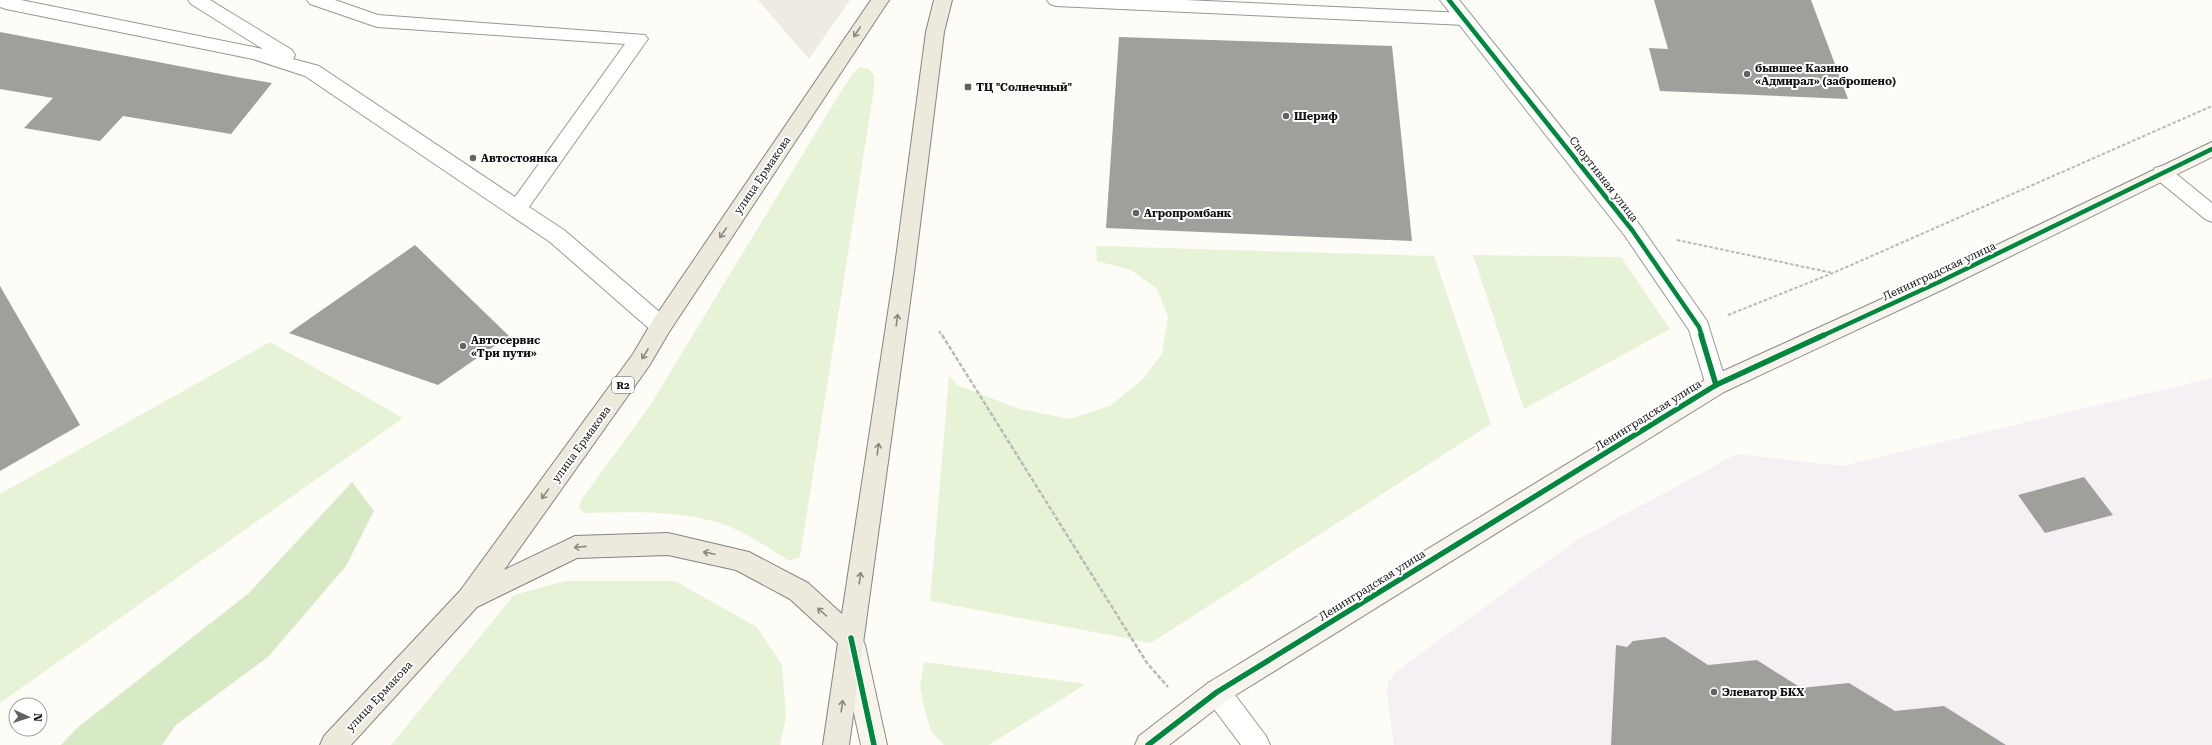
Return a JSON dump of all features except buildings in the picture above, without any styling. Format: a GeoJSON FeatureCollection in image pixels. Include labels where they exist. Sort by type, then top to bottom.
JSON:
{"type":"FeatureCollection","features":[{"type":"Feature","properties":{"kind":"main road","name":"улица Ермакова"},"geometry":{"type":"LineString","coordinates":[[333,745],[469,599],[641,360],[661,326],[880,0]]}},
{"type":"Feature","properties":{"kind":"main road"},"geometry":{"type":"LineString","coordinates":[[836,745],[904,273],[935,32],[943,0]]}},
{"type":"Feature","properties":{"kind":"main road"},"geometry":{"type":"LineString","coordinates":[[469,599],[575,547],[668,544],[740,560],[799,591],[851,638]]}},
{"type":"Feature","properties":{"kind":"street"},"geometry":{"type":"LineString","coordinates":[[10,0],[6,3],[254,53],[312,71]]}},
{"type":"Feature","properties":{"kind":"street"},"geometry":{"type":"LineString","coordinates":[[196,0],[312,71],[557,236],[661,326]]}},
{"type":"Feature","properties":{"kind":"street"},"geometry":{"type":"LineString","coordinates":[[316,0],[377,20],[640,39],[517,209]]}},
{"type":"Feature","properties":{"kind":"street"},"geometry":{"type":"LineString","coordinates":[[1056,0],[1465,19]]}},
{"type":"Feature","properties":{"kind":"street","name":"Спортивная улица"},"geometry":{"type":"LineString","coordinates":[[1449,0],[1632,230],[1700,327],[1716,385]]}},
{"type":"Feature","properties":{"kind":"street","name":"Ленинградская улица"},"geometry":{"type":"LineString","coordinates":[[1148,745],[1190,711],[1217,692],[1716,385],[1939,282],[2212,149]]}},
{"type":"Feature","properties":{"kind":"street"},"geometry":{"type":"LineString","coordinates":[[2162,173],[2212,214]]}},
{"type":"Feature","properties":{"kind":"street"},"geometry":{"type":"LineString","coordinates":[[851,638],[874,745]]}},
{"type":"Feature","properties":{"kind":"street"},"geometry":{"type":"LineString","coordinates":[[1217,692],[1257,745]]}},
{"type":"Feature","properties":{"kind":"path"},"geometry":{"type":"LineString","coordinates":[[1700,327],[1833,273],[2212,106]]}},
{"type":"Feature","properties":{"kind":"path"},"geometry":{"type":"LineString","coordinates":[[1632,230],[1833,273]]}},
{"type":"Feature","properties":{"kind":"path"},"geometry":{"type":"LineString","coordinates":[[939,331],[1147,662],[1190,711]]}},
{"type":"Feature","properties":{"kind":"shaded area"},"geometry":{"type":"Polygon","coordinates":[[[758,0],[850,0],[809,59],[758,0]]]}},
{"type":"Feature","properties":{"kind":"shaded area"},"geometry":{"type":"Polygon","coordinates":[[[2212,378],[2212,745],[1394,745],[1387,694],[1388,682],[1397,671],[1577,540],[1737,454],[1842,466],[2212,378]]]}},
{"type":"Feature","properties":{"kind":"green space"},"geometry":{"type":"Polygon","coordinates":[[[860,67],[869,69],[874,75],[874,89],[800,557],[789,561],[771,549],[733,528],[697,517],[649,512],[584,513],[579,507],[582,499],[651,404],[843,88],[854,72],[860,67]]]}},
{"type":"Feature","properties":{"kind":"green space"},"geometry":{"type":"Polygon","coordinates":[[[1096,246],[1434,256],[1491,424],[1151,643],[930,601],[949,376],[957,385],[1019,409],[1070,419],[1110,406],[1143,379],[1162,354],[1168,317],[1157,289],[1131,270],[1097,261],[1096,246]]]}},
{"type":"Feature","properties":{"kind":"green space"},"geometry":{"type":"Polygon","coordinates":[[[1473,255],[1621,257],[1670,329],[1524,409],[1473,255]]]}},
{"type":"Feature","properties":{"kind":"green space"},"geometry":{"type":"Polygon","coordinates":[[[270,342],[403,418],[0,703],[0,494],[270,342]]]}},
{"type":"Feature","properties":{"kind":"green space"},"geometry":{"type":"Polygon","coordinates":[[[352,482],[374,511],[346,566],[268,657],[176,725],[162,745],[61,745],[77,728],[249,593],[352,482]]]}},
{"type":"Feature","properties":{"kind":"green space"},"geometry":{"type":"Polygon","coordinates":[[[565,581],[675,581],[757,627],[782,665],[786,717],[780,745],[391,745],[514,595],[565,581]]]}},
{"type":"Feature","properties":{"kind":"green space"},"geometry":{"type":"Polygon","coordinates":[[[924,662],[1086,684],[989,745],[944,745],[931,731],[925,711],[920,687],[924,662]]]}},
{"type":"Feature","properties":{"kind":"cycle path"},"geometry":{"type":"LineString","coordinates":[[1449,0],[1513,78],[1632,230],[1699,327],[1716,385]]}},
{"type":"Feature","properties":{"kind":"cycle path"},"geometry":{"type":"LineString","coordinates":[[1148,745],[1217,692],[1716,385],[1939,282],[2212,149]]}},
{"type":"Feature","properties":{"kind":"cycle path"},"geometry":{"type":"LineString","coordinates":[[851,638],[874,745]]}},
{"type":"Feature","properties":{"kind":"place","name":"бывшее Казино «Адмирал» (заброшено)"},"geometry":{"type":"Point","coordinates":[1747,74]}},
{"type":"Feature","properties":{"kind":"place","name":"ТЦ \"Солнечный\""},"geometry":{"type":"Point","coordinates":[968,87]}},
{"type":"Feature","properties":{"kind":"place","name":"Шериф"},"geometry":{"type":"Point","coordinates":[1286,116]}},
{"type":"Feature","properties":{"kind":"place","name":"Автостоянка"},"geometry":{"type":"Point","coordinates":[473,158]}},
{"type":"Feature","properties":{"kind":"place","name":"Агропромбанк"},"geometry":{"type":"Point","coordinates":[1136,213]}},
{"type":"Feature","properties":{"kind":"place","name":"Автосервис «Три пути»"},"geometry":{"type":"Point","coordinates":[463,346]}},
{"type":"Feature","properties":{"kind":"place","name":"Элеватор БКХ"},"geometry":{"type":"Point","coordinates":[1714,692]}}]}
